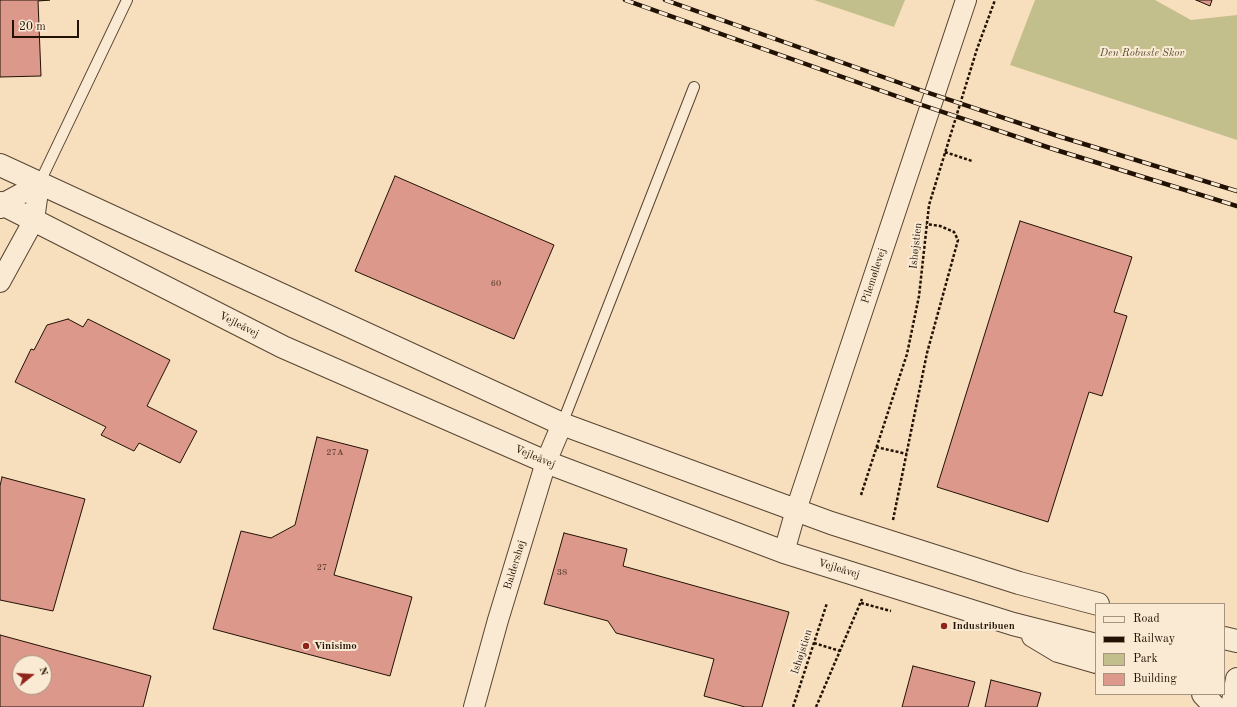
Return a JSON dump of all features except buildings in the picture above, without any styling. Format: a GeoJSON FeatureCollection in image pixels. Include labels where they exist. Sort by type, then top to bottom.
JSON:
{"type":"FeatureCollection","features":[{"type":"Feature","properties":{"kind":"street","name":"Pilemøllevej"},"geometry":{"type":"LineString","coordinates":[[784,552],[796,510],[966,0]]}},
{"type":"Feature","properties":{"kind":"street"},"geometry":{"type":"LineString","coordinates":[[0,165],[562,424],[796,510],[1019,583],[1095,603]]}},
{"type":"Feature","properties":{"kind":"street"},"geometry":{"type":"LineString","coordinates":[[1,205],[39,184]]}},
{"type":"Feature","properties":{"kind":"street"},"geometry":{"type":"LineString","coordinates":[[0,282],[34,220],[39,184]]}},
{"type":"Feature","properties":{"kind":"street","name":"Vejleåvej"},"geometry":{"type":"LineString","coordinates":[[1,205],[34,220],[283,346],[546,462],[784,552],[1013,624],[1095,645]]}},
{"type":"Feature","properties":{"kind":"street","name":"Baldershøj"},"geometry":{"type":"LineString","coordinates":[[474,707],[498,620],[546,462],[562,424]]}},
{"type":"Feature","properties":{"kind":"street"},"geometry":{"type":"LineString","coordinates":[[1013,624],[1058,651],[1095,662]]}},
{"type":"Feature","properties":{"kind":"street"},"geometry":{"type":"LineString","coordinates":[[1225,638],[1237,641]]}},
{"type":"Feature","properties":{"kind":"street"},"geometry":{"type":"LineString","coordinates":[[1225,678],[1237,680],[1232,707]]}},
{"type":"Feature","properties":{"kind":"street"},"geometry":{"type":"LineString","coordinates":[[1204,695],[1215,707]]}},
{"type":"Feature","properties":{"kind":"lane"},"geometry":{"type":"LineString","coordinates":[[39,184],[128,0]]}},
{"type":"Feature","properties":{"kind":"lane"},"geometry":{"type":"LineString","coordinates":[[562,424],[694,87]]}},
{"type":"Feature","properties":{"kind":"path","name":"Ishøjstien"},"geometry":{"type":"LineString","coordinates":[[861,495],[907,354],[919,296],[929,205],[994,0]]}},
{"type":"Feature","properties":{"kind":"path"},"geometry":{"type":"LineString","coordinates":[[946,152],[972,161]]}},
{"type":"Feature","properties":{"kind":"path"},"geometry":{"type":"LineString","coordinates":[[892,542],[893,522],[927,353],[958,240],[954,232],[940,226],[926,224]]}},
{"type":"Feature","properties":{"kind":"path"},"geometry":{"type":"LineString","coordinates":[[876,447],[907,454]]}},
{"type":"Feature","properties":{"kind":"path"},"geometry":{"type":"LineString","coordinates":[[816,707],[869,579]]}},
{"type":"Feature","properties":{"kind":"path","name":"Ishøjstien"},"geometry":{"type":"LineString","coordinates":[[793,707],[827,603]]}},
{"type":"Feature","properties":{"kind":"path"},"geometry":{"type":"LineString","coordinates":[[814,643],[840,651]]}},
{"type":"Feature","properties":{"kind":"green space"},"geometry":{"type":"Polygon","coordinates":[[[814,0],[905,0],[894,27],[814,0]]]}},
{"type":"Feature","properties":{"kind":"green space","name":"Den Robuste Skov"},"geometry":{"type":"Polygon","coordinates":[[[1035,0],[1155,0],[1191,20],[1237,15],[1237,140],[1010,65],[1035,0]]]}},
{"type":"Feature","properties":{"kind":"railway"},"geometry":{"type":"LineString","coordinates":[[625,0],[913,102],[1053,149],[1237,206]]}},
{"type":"Feature","properties":{"kind":"railway"},"geometry":{"type":"LineString","coordinates":[[665,0],[917,89],[1058,136],[1237,191]]}},
{"type":"Feature","properties":{"kind":"place","name":"Industribuen"},"geometry":{"type":"Point","coordinates":[944,626]}},
{"type":"Feature","properties":{"kind":"place","name":"Vinisimo"},"geometry":{"type":"Point","coordinates":[306,646]}}]}
